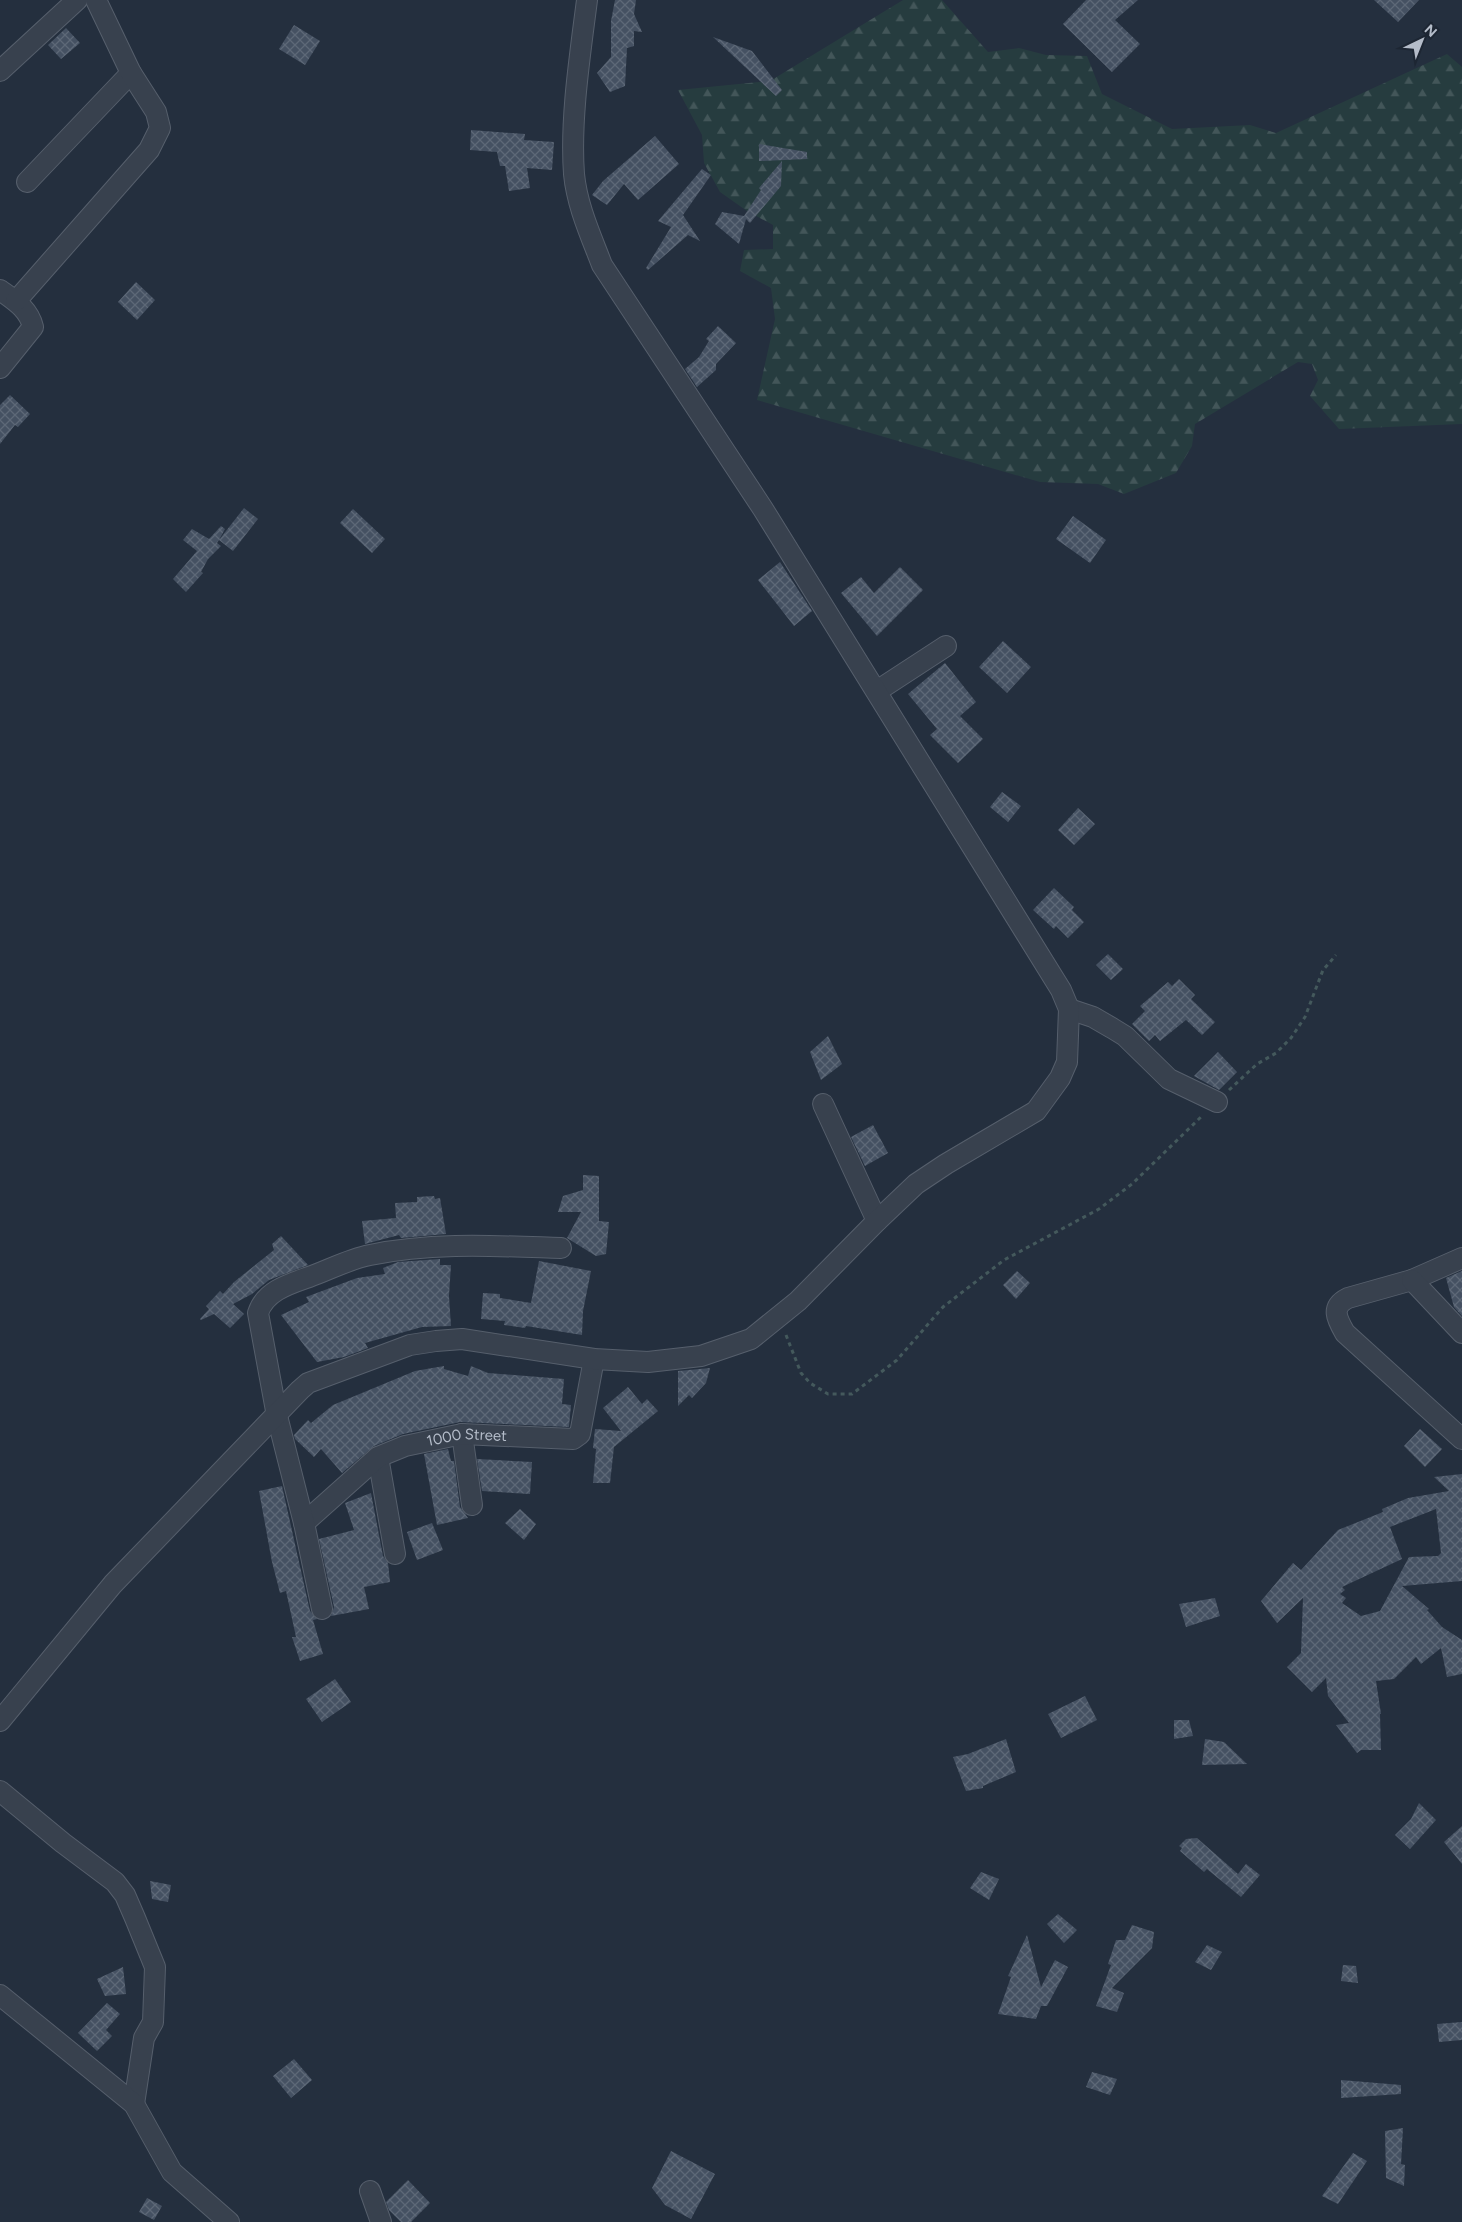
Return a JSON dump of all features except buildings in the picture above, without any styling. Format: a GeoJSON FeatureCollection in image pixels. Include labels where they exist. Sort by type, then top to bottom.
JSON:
{"type":"FeatureCollection","features":[{"type":"Feature","properties":{"kind":"street"},"geometry":{"type":"LineString","coordinates":[[0,70],[76,0]]}},
{"type":"Feature","properties":{"kind":"street"},"geometry":{"type":"LineString","coordinates":[[0,368],[33,327],[31,319],[25,310],[8,295],[148,150],[160,128],[156,112],[132,73],[96,0]]}},
{"type":"Feature","properties":{"kind":"street"},"geometry":{"type":"LineString","coordinates":[[0,1721],[113,1584],[300,1390],[308,1384],[422,1342],[462,1339],[594,1359],[648,1362],[701,1356],[751,1339],[779,1318],[916,1184],[1036,1111],[1060,1078],[1067,1062],[1069,1009],[1061,990],[877,690],[763,509],[602,265],[584,220],[574,175],[574,125],[587,0]]}},
{"type":"Feature","properties":{"kind":"street"},"geometry":{"type":"LineString","coordinates":[[27,182],[132,73]]}},
{"type":"Feature","properties":{"kind":"street"},"geometry":{"type":"LineString","coordinates":[[877,690],[946,646]]}},
{"type":"Feature","properties":{"kind":"street"},"geometry":{"type":"LineString","coordinates":[[1069,1009],[1093,1017],[1125,1036],[1169,1079],[1217,1102]]}},
{"type":"Feature","properties":{"kind":"street"},"geometry":{"type":"LineString","coordinates":[[824,1104],[877,1221]]}},
{"type":"Feature","properties":{"kind":"street"},"geometry":{"type":"LineString","coordinates":[[322,1609],[304,1523],[277,1416],[258,1314],[261,1306],[273,1293],[291,1284],[368,1255],[442,1245],[561,1248]]}},
{"type":"Feature","properties":{"kind":"street"},"geometry":{"type":"LineString","coordinates":[[1462,1258],[1412,1280],[1340,1302],[1337,1309],[1337,1320],[1345,1333],[1462,1439]]}},
{"type":"Feature","properties":{"kind":"street"},"geometry":{"type":"LineString","coordinates":[[1412,1280],[1462,1333]]}},
{"type":"Feature","properties":{"kind":"street","name":"1000 Street"},"geometry":{"type":"LineString","coordinates":[[304,1523],[378,1457],[405,1446],[462,1434],[577,1438],[580,1434],[594,1359]]}},
{"type":"Feature","properties":{"kind":"street"},"geometry":{"type":"LineString","coordinates":[[462,1434],[472,1505]]}},
{"type":"Feature","properties":{"kind":"street"},"geometry":{"type":"LineString","coordinates":[[378,1457],[395,1554]]}},
{"type":"Feature","properties":{"kind":"street"},"geometry":{"type":"LineString","coordinates":[[0,1791],[63,1843],[115,1882],[125,1895],[135,1918],[155,1966],[153,2022],[144,2038],[134,2104]]}},
{"type":"Feature","properties":{"kind":"street"},"geometry":{"type":"LineString","coordinates":[[0,1995],[134,2104],[172,2172],[229,2222]]}},
{"type":"Feature","properties":{"kind":"street"},"geometry":{"type":"LineString","coordinates":[[370,2191],[381,2222]]}},
{"type":"Feature","properties":{"kind":"path"},"geometry":{"type":"LineString","coordinates":[[779,1318],[801,1373],[810,1383],[828,1394],[852,1394],[897,1360],[943,1307],[1004,1260],[1098,1209],[1132,1184],[1257,1064],[1276,1053],[1290,1038],[1306,1017],[1323,970],[1336,955]]}},
{"type":"Feature","properties":{"kind":"green space"},"geometry":{"type":"Polygon","coordinates":[[[903,0],[942,0],[988,52],[1019,48],[1046,55],[1087,56],[1102,94],[1172,129],[1250,125],[1276,133],[1447,54],[1462,67],[1462,424],[1339,429],[1310,396],[1318,380],[1312,364],[1298,362],[1195,424],[1192,446],[1176,473],[1124,494],[1098,484],[1040,482],[757,400],[775,319],[771,288],[740,271],[744,250],[773,249],[773,225],[747,211],[720,192],[704,163],[702,135],[678,90],[770,81],[903,0]]]}}]}
